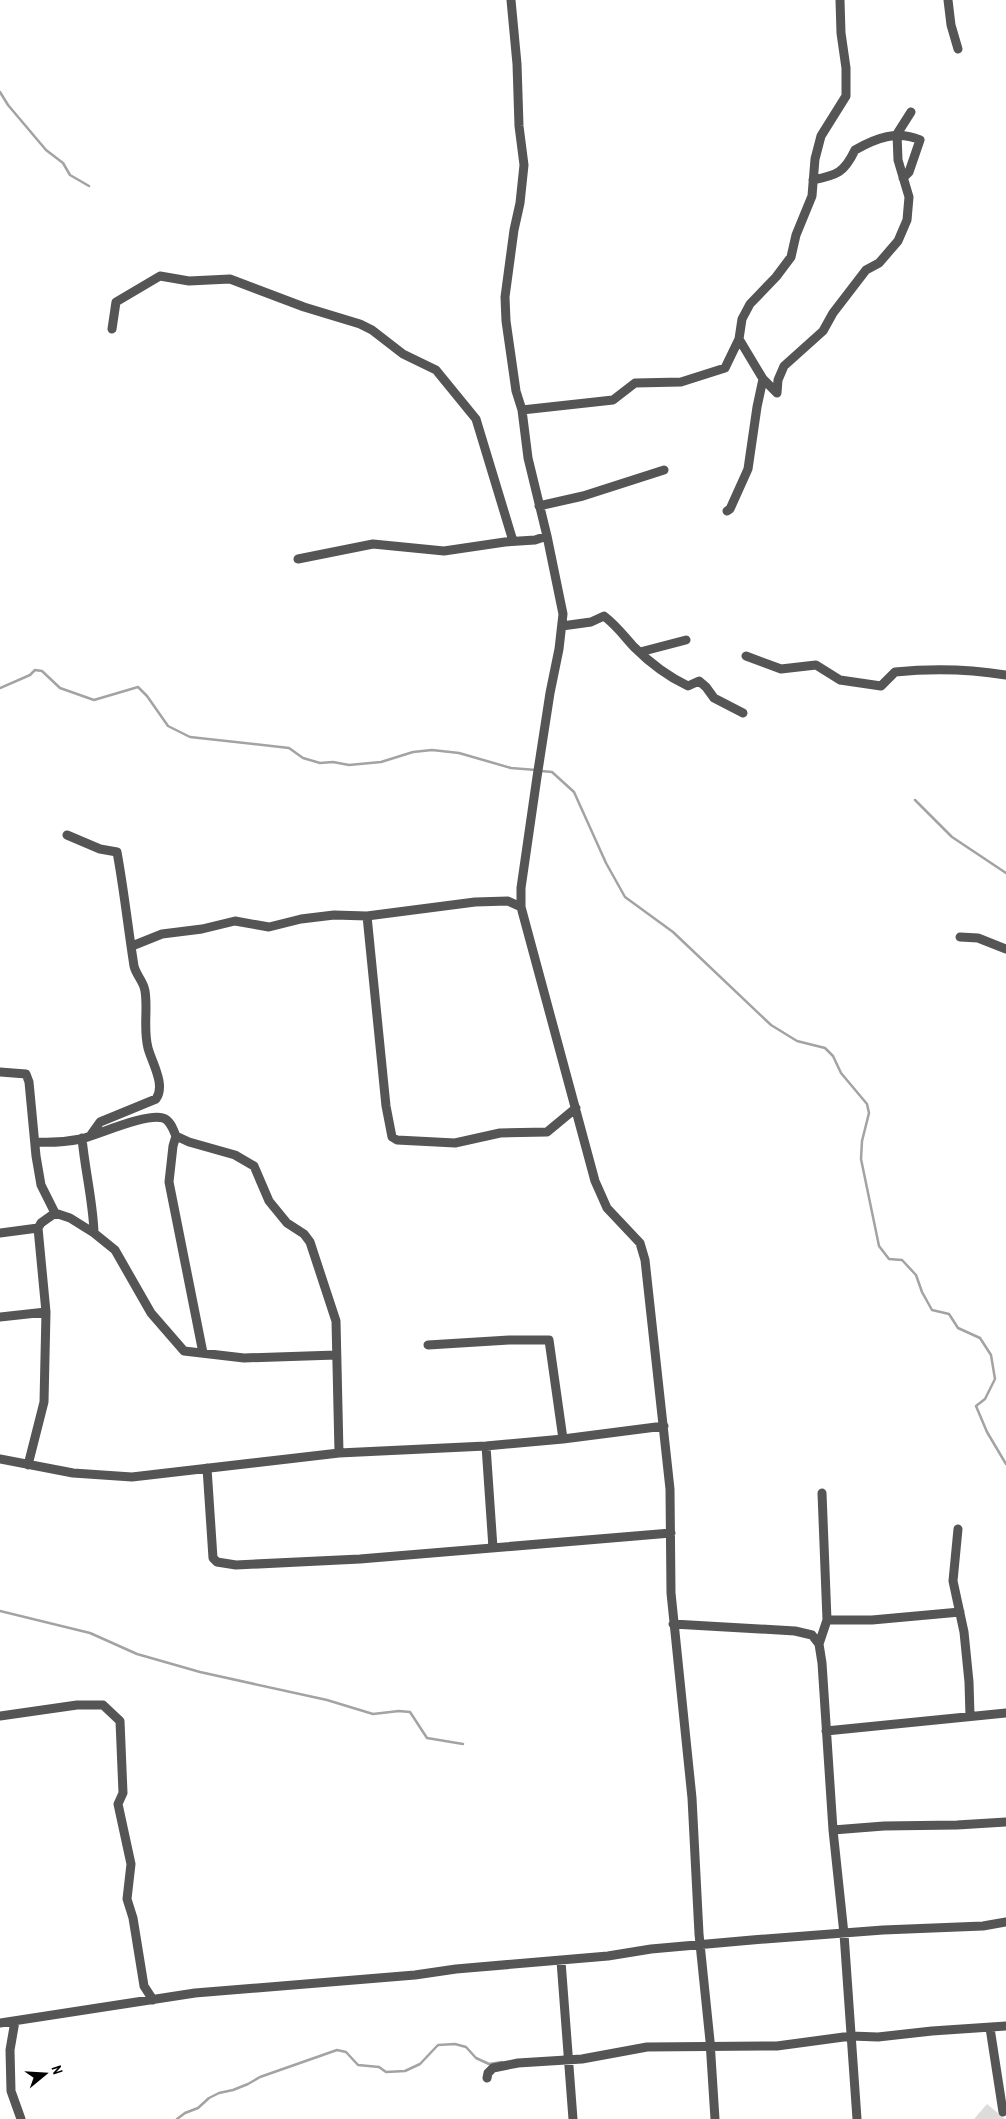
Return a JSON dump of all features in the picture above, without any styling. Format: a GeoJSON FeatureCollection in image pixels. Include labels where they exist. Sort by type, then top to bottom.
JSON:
{"type":"FeatureCollection","features":[{"type":"Feature","properties":{"kind":"street"},"geometry":{"type":"LineString","coordinates":[[511,0],[517,64],[519,126],[524,165],[505,297],[506,321],[516,391],[522,410],[528,458],[563,614],[537,777],[521,907],[595,1181],[607,1208],[640,1243],[645,1260],[670,1488],[670,1592],[692,1798],[700,1946],[715,2119]]}},
{"type":"Feature","properties":{"kind":"street"},"geometry":{"type":"LineString","coordinates":[[522,410],[612,400],[635,384],[682,382],[725,368],[740,340],[742,319],[750,304],[776,277],[791,257],[796,235],[812,196],[815,158],[821,136],[846,96],[846,68],[841,33],[840,0]]}},
{"type":"Feature","properties":{"kind":"street"},"geometry":{"type":"LineString","coordinates":[[948,0],[951,25],[958,50]]}},
{"type":"Feature","properties":{"kind":"street"},"geometry":{"type":"LineString","coordinates":[[740,340],[763,379],[777,393],[778,380],[784,366],[823,331],[833,313],[866,270],[879,263],[898,241],[907,220],[909,197],[897,150],[897,134],[911,112]]}},
{"type":"Feature","properties":{"kind":"street"},"geometry":{"type":"LineString","coordinates":[[813,180],[837,175],[848,163],[855,150],[886,136],[897,134],[920,140],[909,172],[903,178]]}},
{"type":"Feature","properties":{"kind":"street"},"geometry":{"type":"LineString","coordinates":[[112,329],[116,302],[160,276],[189,281],[230,279],[304,307],[360,324],[372,330],[403,354],[436,370],[476,419],[513,541]]}},
{"type":"Feature","properties":{"kind":"street"},"geometry":{"type":"LineString","coordinates":[[727,511],[730,509],[748,469],[763,379]]}},
{"type":"Feature","properties":{"kind":"street"},"geometry":{"type":"LineString","coordinates":[[540,506],[583,496],[664,470]]}},
{"type":"Feature","properties":{"kind":"street"},"geometry":{"type":"LineString","coordinates":[[298,559],[373,544],[444,551],[513,541],[535,540],[547,536]]}},
{"type":"Feature","properties":{"kind":"street"},"geometry":{"type":"LineString","coordinates":[[562,626],[590,622],[604,616],[619,628],[640,652],[675,680],[688,686],[698,681],[706,687],[714,698],[742,713]]}},
{"type":"Feature","properties":{"kind":"street"},"geometry":{"type":"LineString","coordinates":[[640,652],[686,640]]}},
{"type":"Feature","properties":{"kind":"street"},"geometry":{"type":"LineString","coordinates":[[746,656],[780,669],[816,665],[840,680],[881,686],[895,672],[924,669],[966,669],[1006,675]]}},
{"type":"Feature","properties":{"kind":"street"},"geometry":{"type":"LineString","coordinates":[[67,834],[100,849],[116,852],[135,969],[145,989],[148,1046],[160,1086],[160,1093],[156,1099],[100,1122],[86,1137],[84,1166],[93,1207],[94,1233]]}},
{"type":"Feature","properties":{"kind":"street"},"geometry":{"type":"LineString","coordinates":[[132,946],[162,934],[202,929],[235,921],[268,927],[301,919],[327,916],[367,916],[475,902],[508,901],[521,907]]}},
{"type":"Feature","properties":{"kind":"street"},"geometry":{"type":"LineString","coordinates":[[367,916],[386,1106],[392,1137],[397,1140],[455,1144],[500,1133],[547,1132],[576,1108]]}},
{"type":"Feature","properties":{"kind":"street"},"geometry":{"type":"LineString","coordinates":[[960,937],[978,938],[1006,949]]}},
{"type":"Feature","properties":{"kind":"street"},"geometry":{"type":"LineString","coordinates":[[0,1072],[26,1074],[29,1082],[41,1185],[55,1213],[70,1218],[94,1233],[114,1250],[151,1313],[184,1351],[244,1358],[336,1355]]}},
{"type":"Feature","properties":{"kind":"street"},"geometry":{"type":"LineString","coordinates":[[35,1142],[49,1143],[86,1137],[139,1120],[162,1118],[170,1124],[176,1136],[189,1142],[236,1155],[254,1166],[269,1201],[287,1223],[304,1234],[310,1242],[336,1321],[339,1453]]}},
{"type":"Feature","properties":{"kind":"street"},"geometry":{"type":"LineString","coordinates":[[176,1136],[169,1182],[203,1353]]}},
{"type":"Feature","properties":{"kind":"street"},"geometry":{"type":"LineString","coordinates":[[28,1465],[44,1402],[46,1312],[38,1228],[41,1223],[55,1213]]}},
{"type":"Feature","properties":{"kind":"street"},"geometry":{"type":"LineString","coordinates":[[0,1233],[38,1228]]}},
{"type":"Feature","properties":{"kind":"street"},"geometry":{"type":"LineString","coordinates":[[0,1317],[46,1312]]}},
{"type":"Feature","properties":{"kind":"street"},"geometry":{"type":"LineString","coordinates":[[428,1346],[509,1340],[549,1340],[563,1439]]}},
{"type":"Feature","properties":{"kind":"street"},"geometry":{"type":"LineString","coordinates":[[0,1459],[73,1473],[132,1477],[339,1453],[486,1446],[563,1439],[664,1426]]}},
{"type":"Feature","properties":{"kind":"street"},"geometry":{"type":"LineString","coordinates":[[486,1446],[493,1548]]}},
{"type":"Feature","properties":{"kind":"street"},"geometry":{"type":"LineString","coordinates":[[207,1468],[213,1558],[217,1562],[236,1565],[350,1559],[671,1533]]}},
{"type":"Feature","properties":{"kind":"street"},"geometry":{"type":"LineString","coordinates":[[822,1493],[827,1620],[819,1644],[833,1830],[844,1934],[856,2119]]}},
{"type":"Feature","properties":{"kind":"street"},"geometry":{"type":"LineString","coordinates":[[958,1529],[953,1581],[964,1632],[970,1716]]}},
{"type":"Feature","properties":{"kind":"street"},"geometry":{"type":"LineString","coordinates":[[827,1620],[872,1620],[960,1612]]}},
{"type":"Feature","properties":{"kind":"street"},"geometry":{"type":"LineString","coordinates":[[673,1624],[795,1631],[812,1635],[819,1644]]}},
{"type":"Feature","properties":{"kind":"street"},"geometry":{"type":"LineString","coordinates":[[0,1716],[77,1705],[103,1705],[120,1721],[123,1793],[118,1804],[131,1864],[127,1899],[133,1918],[144,1986],[153,2000]]}},
{"type":"Feature","properties":{"kind":"street"},"geometry":{"type":"LineString","coordinates":[[826,1731],[1006,1713]]}},
{"type":"Feature","properties":{"kind":"street"},"geometry":{"type":"LineString","coordinates":[[833,1830],[884,1826],[957,1826],[1006,1822]]}},
{"type":"Feature","properties":{"kind":"street"},"geometry":{"type":"LineString","coordinates":[[0,2023],[153,2000],[277,1985],[415,1975],[465,1968],[560,1961],[651,1949],[752,1940],[974,1926],[1006,1922]]}},
{"type":"Feature","properties":{"kind":"street"},"geometry":{"type":"LineString","coordinates":[[560,1961],[574,2119]]}},
{"type":"Feature","properties":{"kind":"street"},"geometry":{"type":"LineString","coordinates":[[15,2021],[10,2050],[11,2091],[20,2119]]}},
{"type":"Feature","properties":{"kind":"street"},"geometry":{"type":"LineString","coordinates":[[487,2078],[488,2073],[493,2068],[518,2063],[568,2058],[582,2059],[647,2047],[777,2046],[851,2036],[878,2038],[932,2031],[1006,2026]]}},
{"type":"Feature","properties":{"kind":"street"},"geometry":{"type":"LineString","coordinates":[[990,2028],[1003,2112]]}},
{"type":"Feature","properties":{"kind":"shaded area"},"geometry":{"type":"Polygon","coordinates":[[[987,2104],[1005,2119],[974,2119],[987,2104]]]}},
{"type":"Feature","properties":{"kind":"waterway"},"geometry":{"type":"LineString","coordinates":[[0,92],[8,105],[46,150],[63,163],[70,175],[89,186]]}},
{"type":"Feature","properties":{"kind":"waterway"},"geometry":{"type":"LineString","coordinates":[[0,688],[30,675],[35,670],[42,671],[60,688],[94,700],[138,687],[147,696],[168,726],[190,737],[289,748],[303,758],[320,763],[333,762],[349,765],[381,762],[413,752],[432,750],[459,753],[511,768],[536,770]]}},
{"type":"Feature","properties":{"kind":"waterway"},"geometry":{"type":"LineString","coordinates":[[541,771],[552,772],[574,792],[606,863],[625,897],[673,932],[771,1025],[797,1041],[825,1048],[833,1056],[841,1073],[867,1104],[869,1113],[862,1141],[861,1159],[879,1246],[889,1259],[902,1260],[916,1275],[922,1292],[932,1310],[949,1314],[958,1328],[980,1338],[991,1355],[995,1379],[985,1399],[976,1406],[987,1432],[1006,1464]]}},
{"type":"Feature","properties":{"kind":"waterway"},"geometry":{"type":"LineString","coordinates":[[915,800],[952,837],[1006,873]]}},
{"type":"Feature","properties":{"kind":"waterway"},"geometry":{"type":"LineString","coordinates":[[0,1611],[90,1633],[137,1654],[200,1672],[327,1700],[373,1714],[399,1711],[410,1712],[427,1738],[463,1744]]}},
{"type":"Feature","properties":{"kind":"waterway"},"geometry":{"type":"LineString","coordinates":[[177,2119],[185,2113],[198,2108],[209,2098],[219,2093],[233,2090],[260,2077],[337,2050],[346,2052],[358,2065],[379,2067],[386,2072],[405,2071],[420,2064],[438,2045],[455,2044],[466,2047],[476,2058],[489,2064],[502,2062]]}}]}
